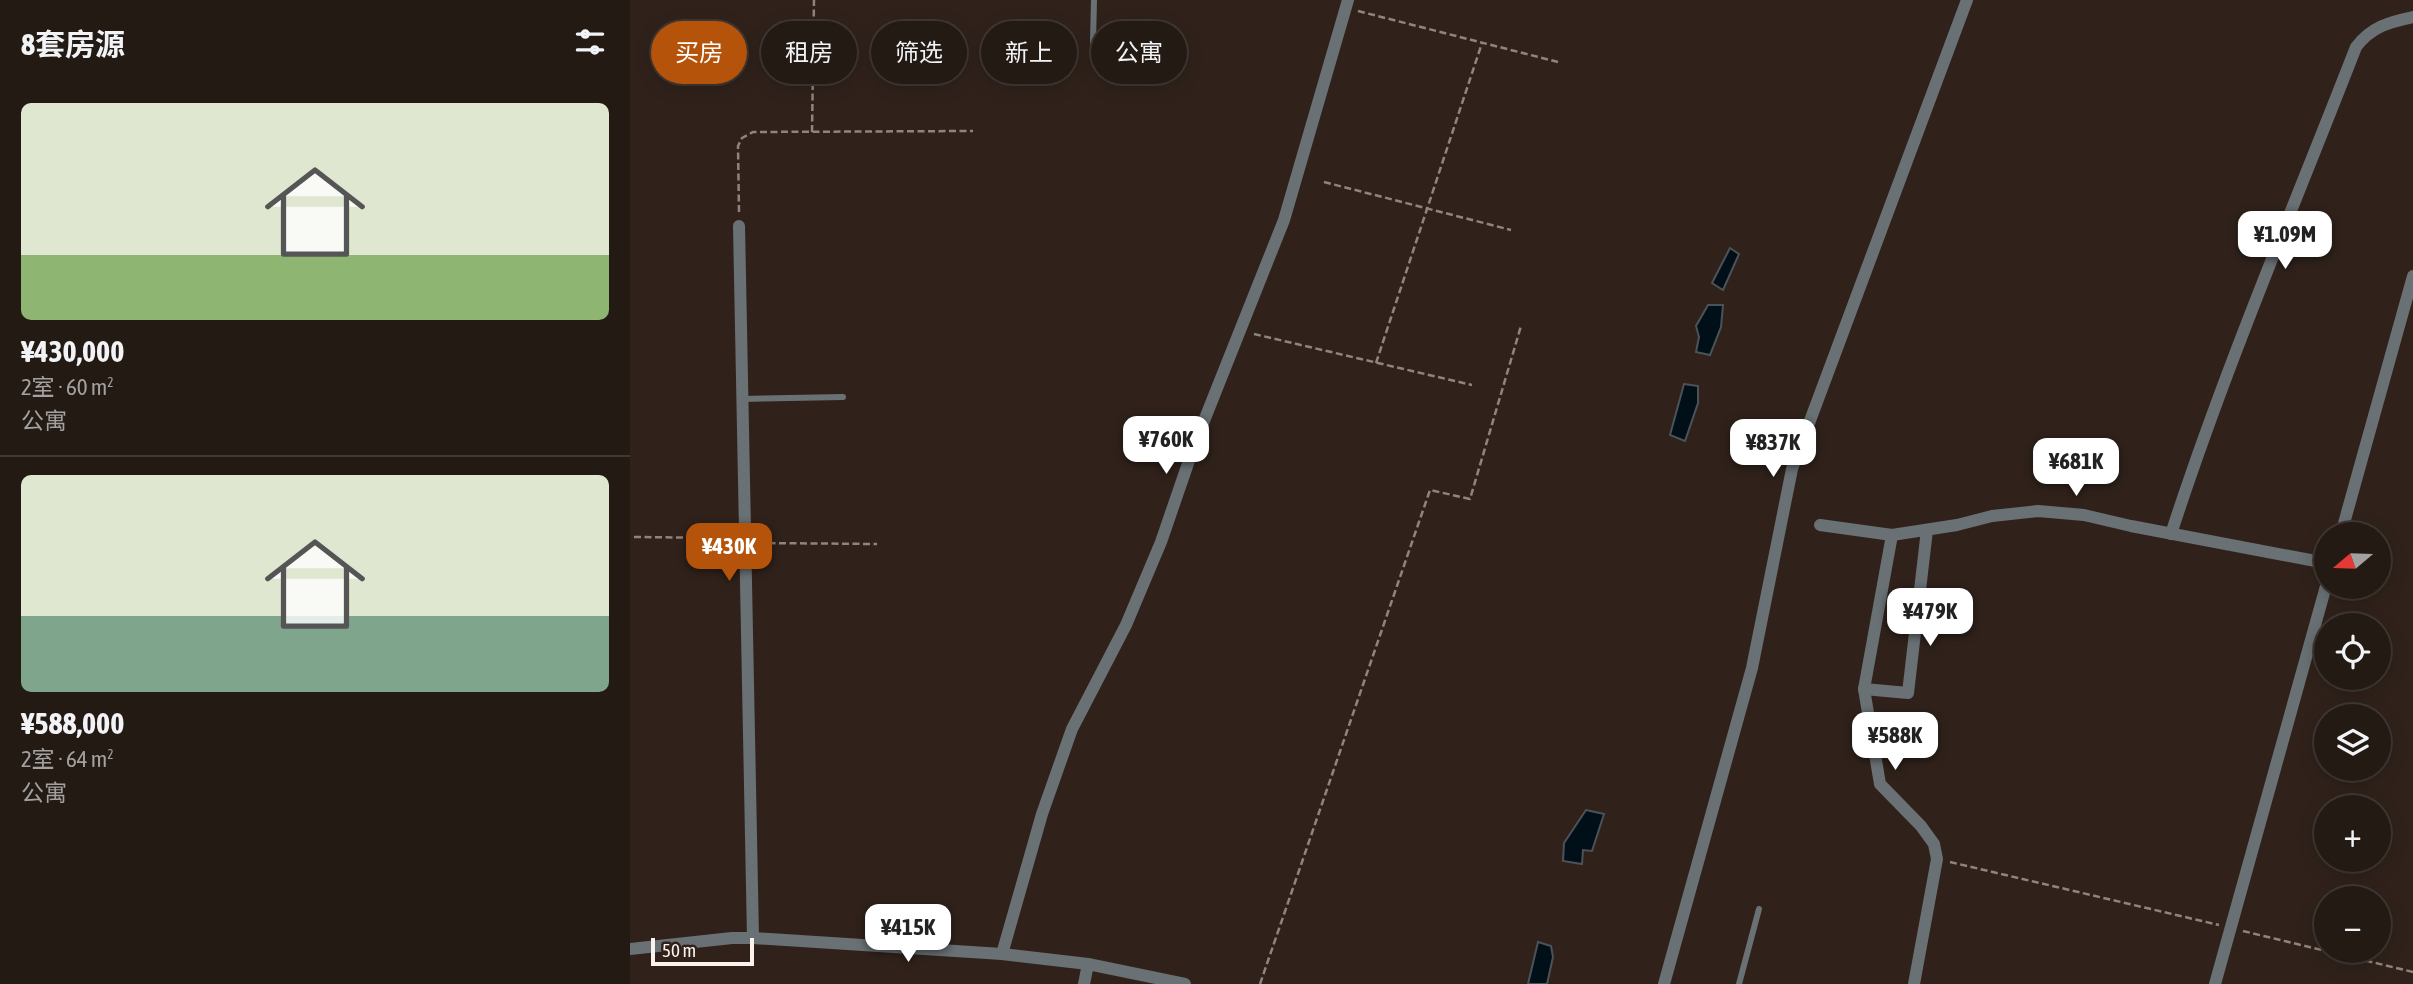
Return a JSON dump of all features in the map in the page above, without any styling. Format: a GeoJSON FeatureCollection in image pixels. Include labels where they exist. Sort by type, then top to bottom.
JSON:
{"type":"FeatureCollection","features":[{"type":"Feature","properties":{"kind":"street"},"geometry":{"type":"LineString","coordinates":[[1664,984],[1752,668],[1792,468],[1967,0]]}},
{"type":"Feature","properties":{"kind":"street"},"geometry":{"type":"LineString","coordinates":[[1002,954],[1042,814],[1072,729],[1126,625],[1156,554],[1194,446],[1284,220],[1346,4]]}},
{"type":"Feature","properties":{"kind":"street"},"geometry":{"type":"LineString","coordinates":[[2171,534],[2237,345],[2356,47],[2364,36],[2388,22],[2413,17]]}},
{"type":"Feature","properties":{"kind":"street"},"geometry":{"type":"LineString","coordinates":[[739,226],[753,938]]}},
{"type":"Feature","properties":{"kind":"street"},"geometry":{"type":"LineString","coordinates":[[2344,522],[2413,276]]}},
{"type":"Feature","properties":{"kind":"street"},"geometry":{"type":"LineString","coordinates":[[1820,525],[1892,535],[1992,516],[2038,511],[2084,515],[2314,561]]}},
{"type":"Feature","properties":{"kind":"street"},"geometry":{"type":"LineString","coordinates":[[1864,689],[1908,693],[1927,530]]}},
{"type":"Feature","properties":{"kind":"street"},"geometry":{"type":"LineString","coordinates":[[1892,535],[1864,689],[1880,784],[1934,844],[1937,859],[1914,984]]}},
{"type":"Feature","properties":{"kind":"street"},"geometry":{"type":"LineString","coordinates":[[2215,984],[2322,599]]}},
{"type":"Feature","properties":{"kind":"street"},"geometry":{"type":"LineString","coordinates":[[630,949],[753,938],[1002,954],[1088,964],[1185,984]]}},
{"type":"Feature","properties":{"kind":"street"},"geometry":{"type":"LineString","coordinates":[[1084,984],[1088,964]]}},
{"type":"Feature","properties":{"kind":"lane"},"geometry":{"type":"LineString","coordinates":[[1094,0],[1094,21]]}},
{"type":"Feature","properties":{"kind":"lane"},"geometry":{"type":"LineString","coordinates":[[743,399],[843,397]]}},
{"type":"Feature","properties":{"kind":"lane"},"geometry":{"type":"LineString","coordinates":[[1739,984],[1759,909]]}},
{"type":"Feature","properties":{"kind":"path"},"geometry":{"type":"LineString","coordinates":[[812,132],[814,0]]}},
{"type":"Feature","properties":{"kind":"path"},"geometry":{"type":"LineString","coordinates":[[1346,4],[1558,62]]}},
{"type":"Feature","properties":{"kind":"path"},"geometry":{"type":"LineString","coordinates":[[1376,363],[1482,43]]}},
{"type":"Feature","properties":{"kind":"path"},"geometry":{"type":"LineString","coordinates":[[739,226],[738,146],[742,138],[753,132],[973,131]]}},
{"type":"Feature","properties":{"kind":"path"},"geometry":{"type":"LineString","coordinates":[[1324,182],[1511,230]]}},
{"type":"Feature","properties":{"kind":"path"},"geometry":{"type":"LineString","coordinates":[[1260,984],[1430,490],[1470,499],[1521,326]]}},
{"type":"Feature","properties":{"kind":"path"},"geometry":{"type":"LineString","coordinates":[[1240,331],[1472,385]]}},
{"type":"Feature","properties":{"kind":"path"},"geometry":{"type":"LineString","coordinates":[[1937,859],[2413,972]]}},
{"type":"Feature","properties":{"kind":"shaded area"},"geometry":{"type":"Polygon","coordinates":[[[1730,248],[1739,254],[1723,290],[1712,283],[1730,248]]]}},
{"type":"Feature","properties":{"kind":"shaded area"},"geometry":{"type":"Polygon","coordinates":[[[1708,305],[1723,305],[1721,327],[1710,355],[1696,352],[1699,337],[1696,326],[1708,305]]]}},
{"type":"Feature","properties":{"kind":"shaded area"},"geometry":{"type":"Polygon","coordinates":[[[1684,384],[1698,386],[1698,403],[1685,441],[1670,435],[1684,384]]]}},
{"type":"Feature","properties":{"kind":"shaded area"},"geometry":{"type":"Polygon","coordinates":[[[1586,810],[1604,814],[1592,851],[1583,850],[1582,864],[1563,861],[1564,843],[1586,810]]]}},
{"type":"Feature","properties":{"kind":"shaded area"},"geometry":{"type":"Polygon","coordinates":[[[1538,942],[1551,946],[1553,957],[1547,984],[1528,984],[1538,942]]]}}]}
